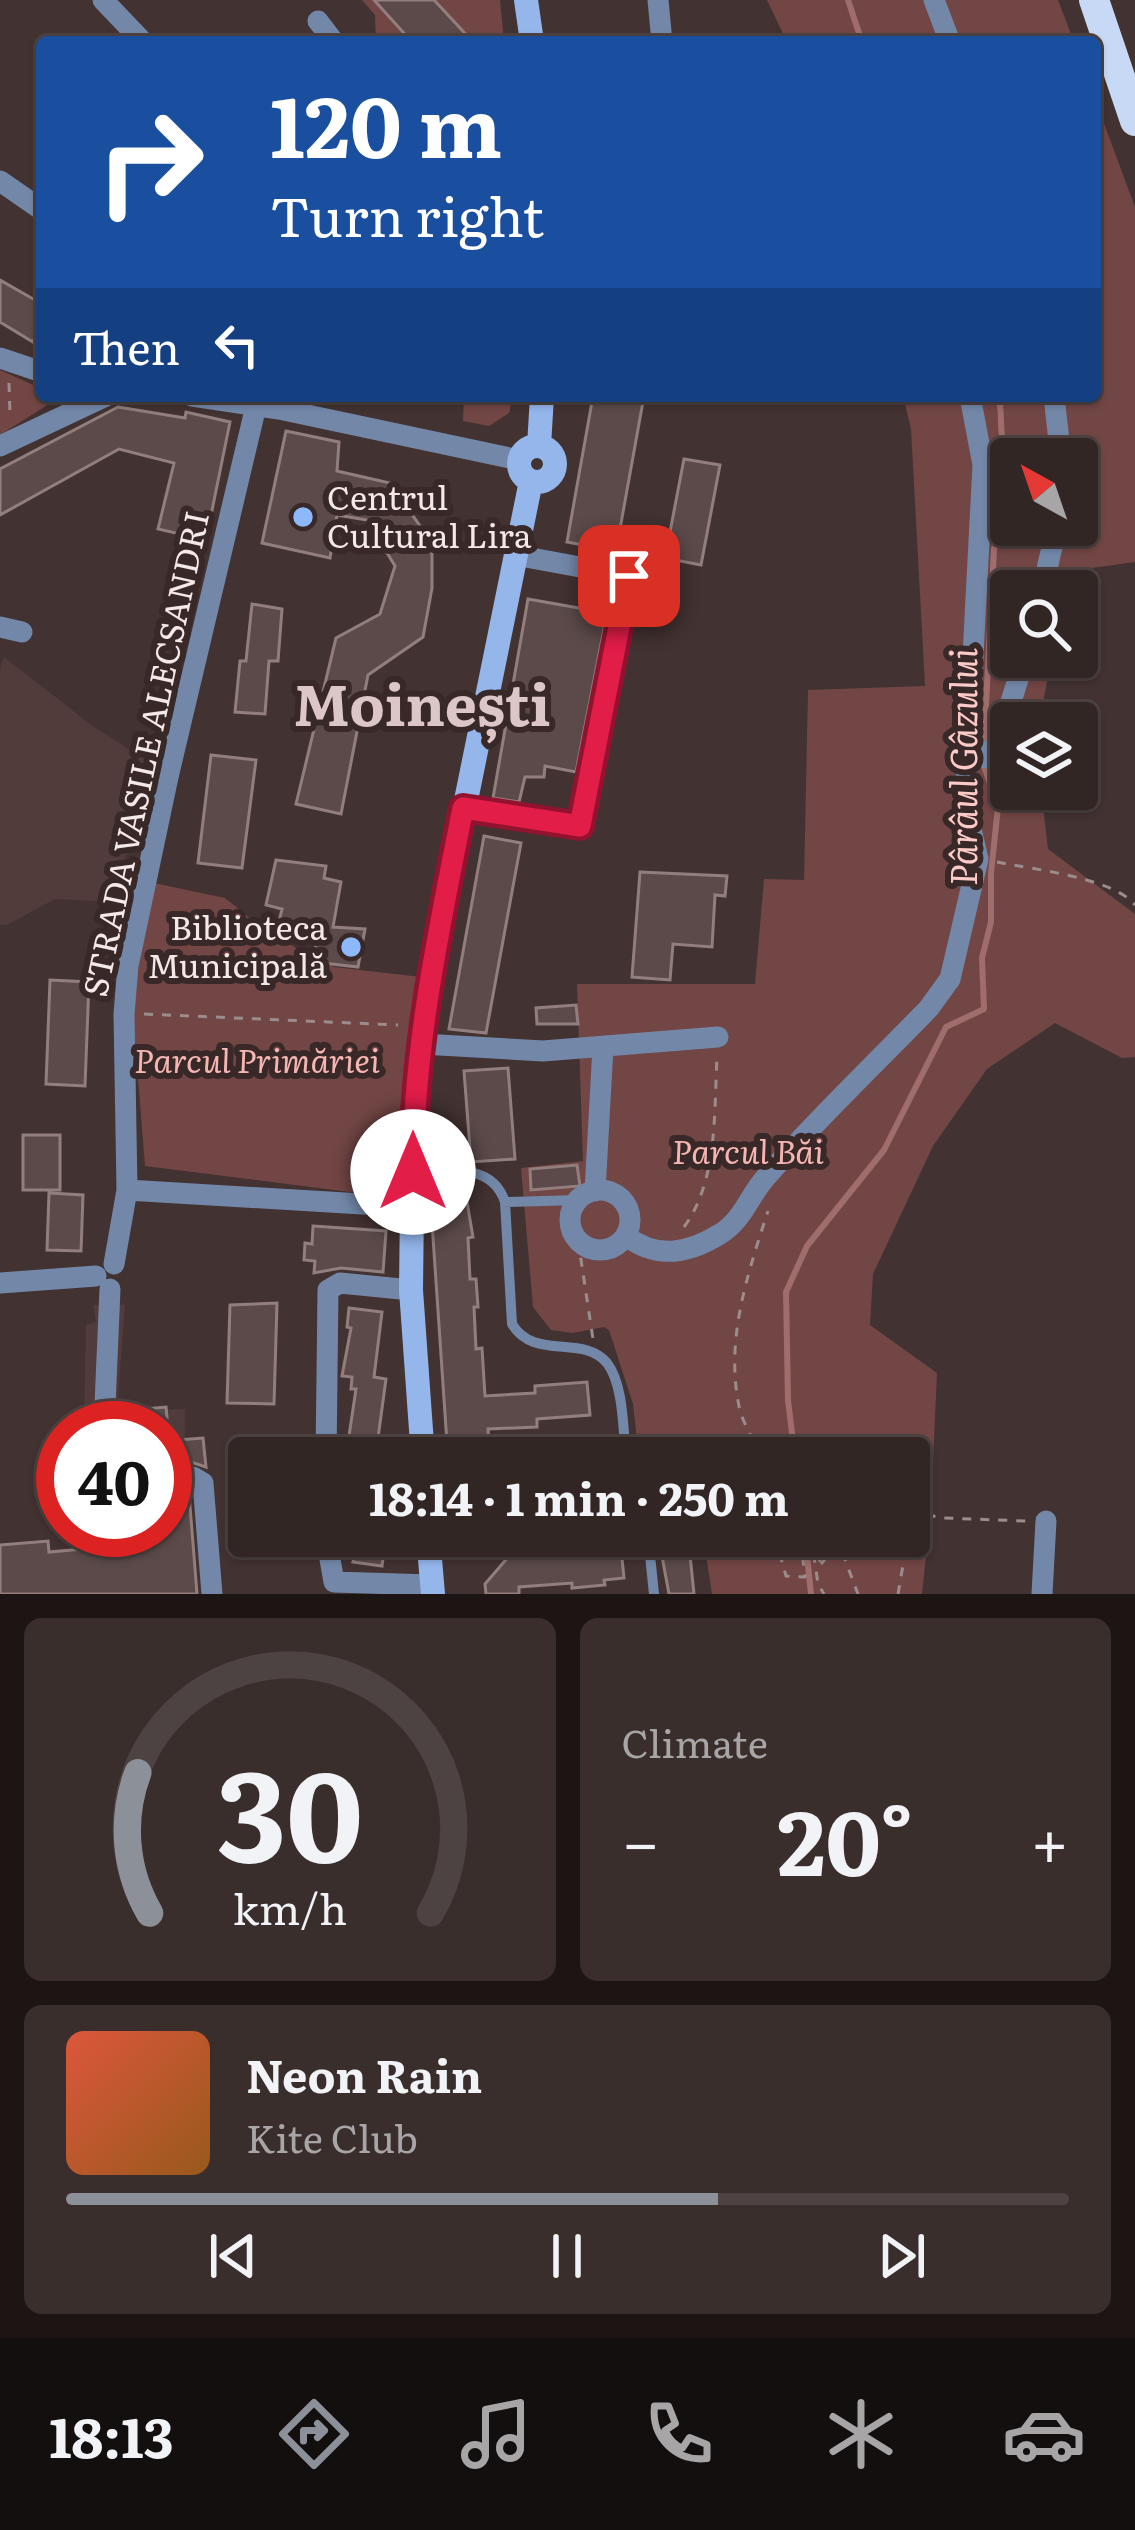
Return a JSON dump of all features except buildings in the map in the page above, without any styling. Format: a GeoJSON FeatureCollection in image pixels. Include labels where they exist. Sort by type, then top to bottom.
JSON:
{"type":"FeatureCollection","features":[{"type":"Feature","properties":{"kind":"main road"},"geometry":{"type":"LineString","coordinates":[[1094,0],[1135,121]]}},
{"type":"Feature","properties":{"kind":"street"},"geometry":{"type":"LineString","coordinates":[[104,0],[137,36]]}},
{"type":"Feature","properties":{"kind":"street"},"geometry":{"type":"LineString","coordinates":[[526,0],[531,36]]}},
{"type":"Feature","properties":{"kind":"street"},"geometry":{"type":"LineString","coordinates":[[658,0],[661,36]]}},
{"type":"Feature","properties":{"kind":"street"},"geometry":{"type":"LineString","coordinates":[[934,0],[948,36]]}},
{"type":"Feature","properties":{"kind":"street"},"geometry":{"type":"LineString","coordinates":[[318,21],[329,36]]}},
{"type":"Feature","properties":{"kind":"street"},"geometry":{"type":"LineString","coordinates":[[0,182],[36,206]]}},
{"type":"Feature","properties":{"kind":"street"},"geometry":{"type":"LineString","coordinates":[[4,360],[36,370]]}},
{"type":"Feature","properties":{"kind":"street"},"geometry":{"type":"LineString","coordinates":[[422,1437],[411,1290],[413,1117],[463,808],[541,402]]}},
{"type":"Feature","properties":{"kind":"street"},"geometry":{"type":"LineString","coordinates":[[626,1236],[645,1251],[665,1253],[694,1248],[737,1222],[763,1180],[929,1008],[950,979],[978,859],[965,803],[982,465],[971,402]]}},
{"type":"Feature","properties":{"kind":"street"},"geometry":{"type":"LineString","coordinates":[[1055,402],[1059,438]]}},
{"type":"Feature","properties":{"kind":"street"},"geometry":{"type":"LineString","coordinates":[[273,404],[530,462]]}},
{"type":"Feature","properties":{"kind":"street","name":"STRADA VASILE ALECSANDRI"},"geometry":{"type":"LineString","coordinates":[[105,1401],[107,1277],[128,1190],[124,1013],[128,967],[168,777],[273,404]]}},
{"type":"Feature","properties":{"kind":"street"},"geometry":{"type":"LineString","coordinates":[[5,444],[65,405]]}},
{"type":"Feature","properties":{"kind":"street"},"geometry":{"type":"LineString","coordinates":[[463,808],[580,826],[629,576],[515,555]]}},
{"type":"Feature","properties":{"kind":"street"},"geometry":{"type":"LineString","coordinates":[[969,732],[984,757],[1000,740],[1019,678]]}},
{"type":"Feature","properties":{"kind":"street"},"geometry":{"type":"LineString","coordinates":[[423,1035],[526,1051],[718,1037]]}},
{"type":"Feature","properties":{"kind":"street"},"geometry":{"type":"LineString","coordinates":[[587,1195],[615,1193],[622,1199],[630,1217],[619,1244],[601,1250],[578,1240],[571,1217],[587,1195],[603,1047]]}},
{"type":"Feature","properties":{"kind":"street"},"geometry":{"type":"LineString","coordinates":[[128,1190],[412,1207]]}},
{"type":"Feature","properties":{"kind":"street"},"geometry":{"type":"LineString","coordinates":[[0,1283],[107,1277]]}},
{"type":"Feature","properties":{"kind":"street"},"geometry":{"type":"LineString","coordinates":[[326,1437],[328,1290],[340,1283],[411,1290]]}},
{"type":"Feature","properties":{"kind":"street"},"geometry":{"type":"LineString","coordinates":[[192,1477],[203,1484],[212,1594]]}},
{"type":"Feature","properties":{"kind":"street"},"geometry":{"type":"LineString","coordinates":[[1042,1594],[1046,1521]]}},
{"type":"Feature","properties":{"kind":"street"},"geometry":{"type":"LineString","coordinates":[[330,1557],[335,1588],[432,1589],[430,1557]]}},
{"type":"Feature","properties":{"kind":"lane"},"geometry":{"type":"LineString","coordinates":[[413,1172],[476,1172],[499,1187],[505,1202],[512,1324],[538,1346],[590,1352],[602,1358],[614,1378],[623,1437]]}},
{"type":"Feature","properties":{"kind":"lane"},"geometry":{"type":"LineString","coordinates":[[505,1202],[587,1195]]}},
{"type":"Feature","properties":{"kind":"lane"},"geometry":{"type":"LineString","coordinates":[[650,1557],[654,1594]]}},
{"type":"Feature","properties":{"kind":"path"},"geometry":{"type":"LineString","coordinates":[[4,360],[10,415],[5,444]]}},
{"type":"Feature","properties":{"kind":"path"},"geometry":{"type":"LineString","coordinates":[[0,387],[9,391]]}},
{"type":"Feature","properties":{"kind":"path"},"geometry":{"type":"LineString","coordinates":[[0,419],[10,415]]}},
{"type":"Feature","properties":{"kind":"path"},"geometry":{"type":"LineString","coordinates":[[1001,863],[1072,877],[1127,895],[1135,905]]}},
{"type":"Feature","properties":{"kind":"path"},"geometry":{"type":"LineString","coordinates":[[124,1013],[423,1035]]}},
{"type":"Feature","properties":{"kind":"path"},"geometry":{"type":"LineString","coordinates":[[665,1253],[689,1220],[705,1181],[718,1037]]}},
{"type":"Feature","properties":{"kind":"path"},"geometry":{"type":"LineString","coordinates":[[751,1437],[739,1408],[736,1361],[743,1287],[772,1200]]}},
{"type":"Feature","properties":{"kind":"path"},"geometry":{"type":"LineString","coordinates":[[578,1240],[582,1285],[594,1334],[590,1352]]}},
{"type":"Feature","properties":{"kind":"path"},"geometry":{"type":"LineString","coordinates":[[930,1515],[1046,1521]]}},
{"type":"Feature","properties":{"kind":"path"},"geometry":{"type":"LineString","coordinates":[[781,1557],[786,1576],[806,1577],[803,1557]]}},
{"type":"Feature","properties":{"kind":"path"},"geometry":{"type":"LineString","coordinates":[[817,1557],[824,1594]]}},
{"type":"Feature","properties":{"kind":"path"},"geometry":{"type":"LineString","coordinates":[[804,1566],[826,1557]]}},
{"type":"Feature","properties":{"kind":"path"},"geometry":{"type":"LineString","coordinates":[[844,1557],[858,1594]]}},
{"type":"Feature","properties":{"kind":"path"},"geometry":{"type":"LineString","coordinates":[[898,1594],[904,1557]]}},
{"type":"Feature","properties":{"kind":"shaded area"},"geometry":{"type":"Polygon","coordinates":[[[4,657],[94,727],[149,762],[115,902],[55,899],[0,925],[0,668],[4,657]]]}},
{"type":"Feature","properties":{"kind":"shaded area"},"geometry":{"type":"Polygon","coordinates":[[[93,1305],[125,1305],[118,1401],[85,1401],[86,1325],[96,1322],[93,1305]]]}},
{"type":"Feature","properties":{"kind":"green space"},"geometry":{"type":"Polygon","coordinates":[[[362,0],[500,0],[503,36],[376,36],[375,15],[362,0]]]}},
{"type":"Feature","properties":{"kind":"green space"},"geometry":{"type":"Polygon","coordinates":[[[767,0],[1058,0],[1072,36],[784,36],[767,0]]]}},
{"type":"Feature","properties":{"kind":"green space","name":"Parcul Băi"},"geometry":{"type":"Polygon","coordinates":[[[1101,115],[1135,207],[1135,562],[1077,570],[990,570],[990,678],[1048,678],[1043,702],[990,702],[990,810],[1043,810],[1048,849],[1135,914],[1135,1057],[1122,1058],[1055,1023],[987,1069],[933,1146],[873,1274],[870,1325],[937,1373],[930,1517],[930,1437],[637,1437],[633,1404],[609,1330],[551,1330],[533,1307],[521,1168],[583,1161],[577,984],[755,984],[764,879],[804,880],[808,690],[925,686],[911,429],[904,402],[1101,402],[1101,115]]]}},
{"type":"Feature","properties":{"kind":"green space"},"geometry":{"type":"Polygon","coordinates":[[[0,370],[36,386],[36,402],[52,402],[0,435],[0,370]]]}},
{"type":"Feature","properties":{"kind":"green space"},"geometry":{"type":"Polygon","coordinates":[[[464,402],[512,402],[509,413],[489,426],[463,421],[464,402]]]}},
{"type":"Feature","properties":{"kind":"green space","name":"Parcul Primăriei"},"geometry":{"type":"Polygon","coordinates":[[[154,883],[225,898],[271,935],[334,967],[421,977],[405,1199],[145,1166],[132,1002],[154,883]]]}},
{"type":"Feature","properties":{"kind":"green space","name":"Parcul Băi"},"geometry":{"type":"Polygon","coordinates":[[[706,1557],[926,1557],[922,1594],[712,1594],[706,1557]]]}},
{"type":"Feature","properties":{"kind":"waterway"},"geometry":{"type":"LineString","coordinates":[[848,0],[860,36]]}},
{"type":"Feature","properties":{"kind":"waterway","name":"Pârâul Gâzului"},"geometry":{"type":"LineString","coordinates":[[1000,402],[1003,438]]}},
{"type":"Feature","properties":{"kind":"waterway","name":"Pârâul Gâzului"},"geometry":{"type":"LineString","coordinates":[[984,744],[995,546]]}},
{"type":"Feature","properties":{"kind":"waterway","name":"Pârâul Gâzului"},"geometry":{"type":"LineString","coordinates":[[792,1437],[786,1292],[807,1246],[884,1150],[946,1027],[984,1009],[982,958],[991,922],[998,807],[983,763]]}},
{"type":"Feature","properties":{"kind":"waterway","name":"Pârâul Gâzului"},"geometry":{"type":"LineString","coordinates":[[807,1557],[811,1594]]}},
{"type":"Feature","properties":{"kind":"place","name":"Centrul Cultural Lira"},"geometry":{"type":"Point","coordinates":[303,517]}},
{"type":"Feature","properties":{"kind":"place","name":"Biblioteca Municipală"},"geometry":{"type":"Point","coordinates":[351,947]}},
{"type":"Feature","properties":{"kind":"district","name":"Moinești"},"geometry":{"type":"Point","coordinates":[422,706]}},
{"type":"Feature","properties":{"kind":"route"},"geometry":{"type":"LineString","coordinates":[[413,1172],[413,1117],[429,982],[463,808],[580,826],[629,576]]}}]}
